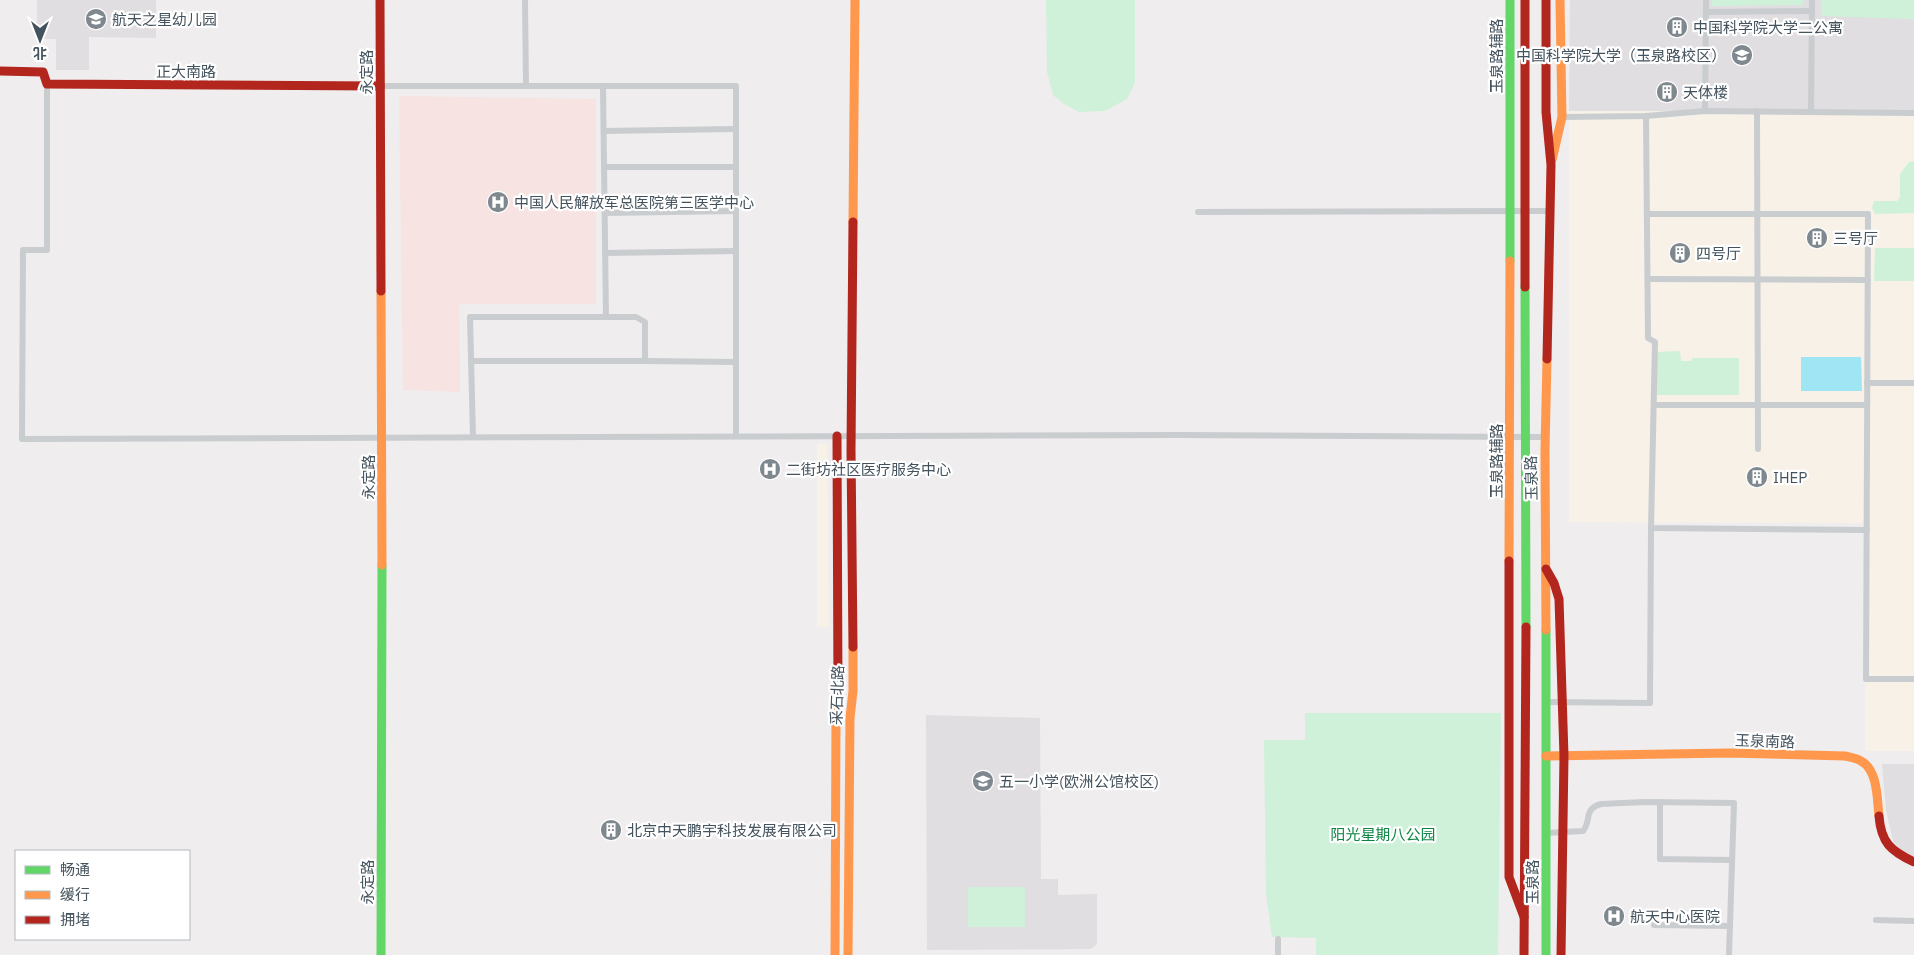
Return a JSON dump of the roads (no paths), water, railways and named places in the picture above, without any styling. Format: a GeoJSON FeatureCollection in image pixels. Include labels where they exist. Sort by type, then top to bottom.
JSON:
{"type":"FeatureCollection","features":[{"type":"Feature","properties":{"kind":"street","name":"永定路"},"geometry":{"type":"LineString","coordinates":[[380,0],[382,438],[381,955]]}},
{"type":"Feature","properties":{"kind":"street"},"geometry":{"type":"LineString","coordinates":[[525,0],[526,86]]}},
{"type":"Feature","properties":{"kind":"street","name":"采石北路"},"geometry":{"type":"LineString","coordinates":[[848,955],[850,718],[853,691],[851,436],[855,0]]}},
{"type":"Feature","properties":{"kind":"street","name":"玉泉路辅路"},"geometry":{"type":"LineString","coordinates":[[1510,0],[1509,877],[1525,920]]}},
{"type":"Feature","properties":{"kind":"street","name":"玉泉路"},"geometry":{"type":"LineString","coordinates":[[1524,955],[1525,0]]}},
{"type":"Feature","properties":{"kind":"street","name":"玉泉路"},"geometry":{"type":"LineString","coordinates":[[1546,0],[1546,112],[1551,165],[1545,436],[1546,955]]}},
{"type":"Feature","properties":{"kind":"street"},"geometry":{"type":"LineString","coordinates":[[1551,165],[1562,117],[1560,0]]}},
{"type":"Feature","properties":{"kind":"street"},"geometry":{"type":"LineString","coordinates":[[1706,0],[1706,110]]}},
{"type":"Feature","properties":{"kind":"street"},"geometry":{"type":"LineString","coordinates":[[1811,111],[1812,0]]}},
{"type":"Feature","properties":{"kind":"street"},"geometry":{"type":"LineString","coordinates":[[1706,12],[1812,11]]}},
{"type":"Feature","properties":{"kind":"street"},"geometry":{"type":"LineString","coordinates":[[0,70],[43,72],[48,84],[47,250],[23,250],[22,439],[1185,435],[1545,436]]}},
{"type":"Feature","properties":{"kind":"street","name":"正大南路"},"geometry":{"type":"LineString","coordinates":[[48,84],[380,86]]}},
{"type":"Feature","properties":{"kind":"street"},"geometry":{"type":"LineString","coordinates":[[380,86],[736,86],[736,436]]}},
{"type":"Feature","properties":{"kind":"street"},"geometry":{"type":"LineString","coordinates":[[603,86],[606,317]]}},
{"type":"Feature","properties":{"kind":"street"},"geometry":{"type":"LineString","coordinates":[[1562,117],[1646,116],[1706,110],[1914,113]]}},
{"type":"Feature","properties":{"kind":"street"},"geometry":{"type":"LineString","coordinates":[[1756,110],[1758,449]]}},
{"type":"Feature","properties":{"kind":"street"},"geometry":{"type":"LineString","coordinates":[[1546,702],[1650,704],[1655,342],[1648,338],[1646,116]]}},
{"type":"Feature","properties":{"kind":"street"},"geometry":{"type":"LineString","coordinates":[[604,131],[735,129]]}},
{"type":"Feature","properties":{"kind":"street"},"geometry":{"type":"LineString","coordinates":[[604,167],[736,167]]}},
{"type":"Feature","properties":{"kind":"street"},"geometry":{"type":"LineString","coordinates":[[605,213],[736,210]]}},
{"type":"Feature","properties":{"kind":"street"},"geometry":{"type":"LineString","coordinates":[[1198,212],[1550,210]]}},
{"type":"Feature","properties":{"kind":"street"},"geometry":{"type":"LineString","coordinates":[[1648,214],[1868,214],[1866,679],[1914,679]]}},
{"type":"Feature","properties":{"kind":"street"},"geometry":{"type":"LineString","coordinates":[[605,253],[736,251]]}},
{"type":"Feature","properties":{"kind":"street"},"geometry":{"type":"LineString","coordinates":[[1648,278],[1868,280]]}},
{"type":"Feature","properties":{"kind":"street"},"geometry":{"type":"LineString","coordinates":[[473,437],[470,317],[636,317],[644,322],[645,361]]}},
{"type":"Feature","properties":{"kind":"street"},"geometry":{"type":"LineString","coordinates":[[471,361],[736,362]]}},
{"type":"Feature","properties":{"kind":"street"},"geometry":{"type":"LineString","coordinates":[[1867,382],[1914,383]]}},
{"type":"Feature","properties":{"kind":"street"},"geometry":{"type":"LineString","coordinates":[[1654,406],[1866,405]]}},
{"type":"Feature","properties":{"kind":"street","name":"采石北路"},"geometry":{"type":"LineString","coordinates":[[835,955],[836,718],[838,691],[837,436]]}},
{"type":"Feature","properties":{"kind":"street"},"geometry":{"type":"LineString","coordinates":[[1526,465],[1531,459],[1537,458],[1545,464]]}},
{"type":"Feature","properties":{"kind":"street"},"geometry":{"type":"LineString","coordinates":[[1651,528],[1867,530]]}},
{"type":"Feature","properties":{"kind":"street"},"geometry":{"type":"LineString","coordinates":[[1546,570],[1554,583],[1559,599],[1564,756],[1561,955]]}},
{"type":"Feature","properties":{"kind":"street","name":"玉泉南路"},"geometry":{"type":"LineString","coordinates":[[1546,756],[1729,753],[1845,756],[1862,761],[1871,772],[1876,786],[1880,829],[1884,840],[1897,854],[1914,862]]}},
{"type":"Feature","properties":{"kind":"street"},"geometry":{"type":"LineString","coordinates":[[1660,802],[1660,859],[1732,860]]}},
{"type":"Feature","properties":{"kind":"street"},"geometry":{"type":"LineString","coordinates":[[1546,833],[1583,830],[1587,826],[1590,810],[1595,805],[1601,804],[1734,802],[1729,955]]}},
{"type":"Feature","properties":{"kind":"street"},"geometry":{"type":"LineString","coordinates":[[1876,920],[1914,921]]}},
{"type":"Feature","properties":{"kind":"street"},"geometry":{"type":"LineString","coordinates":[[1654,925],[1730,926]]}},
{"type":"Feature","properties":{"kind":"street"},"geometry":{"type":"LineString","coordinates":[[1278,939],[1278,955]]}},
{"type":"Feature","properties":{"kind":"water"},"geometry":{"type":"Polygon","coordinates":[[[1801,357],[1861,357],[1862,391],[1801,391],[1801,357]]]}},
{"type":"Feature","properties":{"kind":"place","name":"航天之星幼儿园"},"geometry":{"type":"Point","coordinates":[96,19]}},
{"type":"Feature","properties":{"kind":"place","name":"中国科学院大学二公寓"},"geometry":{"type":"Point","coordinates":[1677,27]}},
{"type":"Feature","properties":{"kind":"place","name":"中国科学院大学（玉泉路校区）"},"geometry":{"type":"Point","coordinates":[1742,55]}},
{"type":"Feature","properties":{"kind":"place","name":"天体楼"},"geometry":{"type":"Point","coordinates":[1667,92]}},
{"type":"Feature","properties":{"kind":"place","name":"中国人民解放军总医院第三医学中心"},"geometry":{"type":"Point","coordinates":[498,202]}},
{"type":"Feature","properties":{"kind":"place","name":"三号厅"},"geometry":{"type":"Point","coordinates":[1817,238]}},
{"type":"Feature","properties":{"kind":"place","name":"四号厅"},"geometry":{"type":"Point","coordinates":[1680,253]}},
{"type":"Feature","properties":{"kind":"place","name":"二街坊社区医疗服务中心"},"geometry":{"type":"Point","coordinates":[770,469]}},
{"type":"Feature","properties":{"kind":"place","name":"IHEP"},"geometry":{"type":"Point","coordinates":[1757,477]}},
{"type":"Feature","properties":{"kind":"place","name":"五一小学(欧洲公馆校区)"},"geometry":{"type":"Point","coordinates":[983,781]}},
{"type":"Feature","properties":{"kind":"place","name":"北京中天鹏宇科技发展有限公司"},"geometry":{"type":"Point","coordinates":[611,830]}},
{"type":"Feature","properties":{"kind":"place","name":"航天中心医院"},"geometry":{"type":"Point","coordinates":[1614,916]}},
{"type":"Feature","properties":{"kind":"park label","name":"阳光星期八公园"},"geometry":{"type":"Point","coordinates":[1383,834]}}]}
